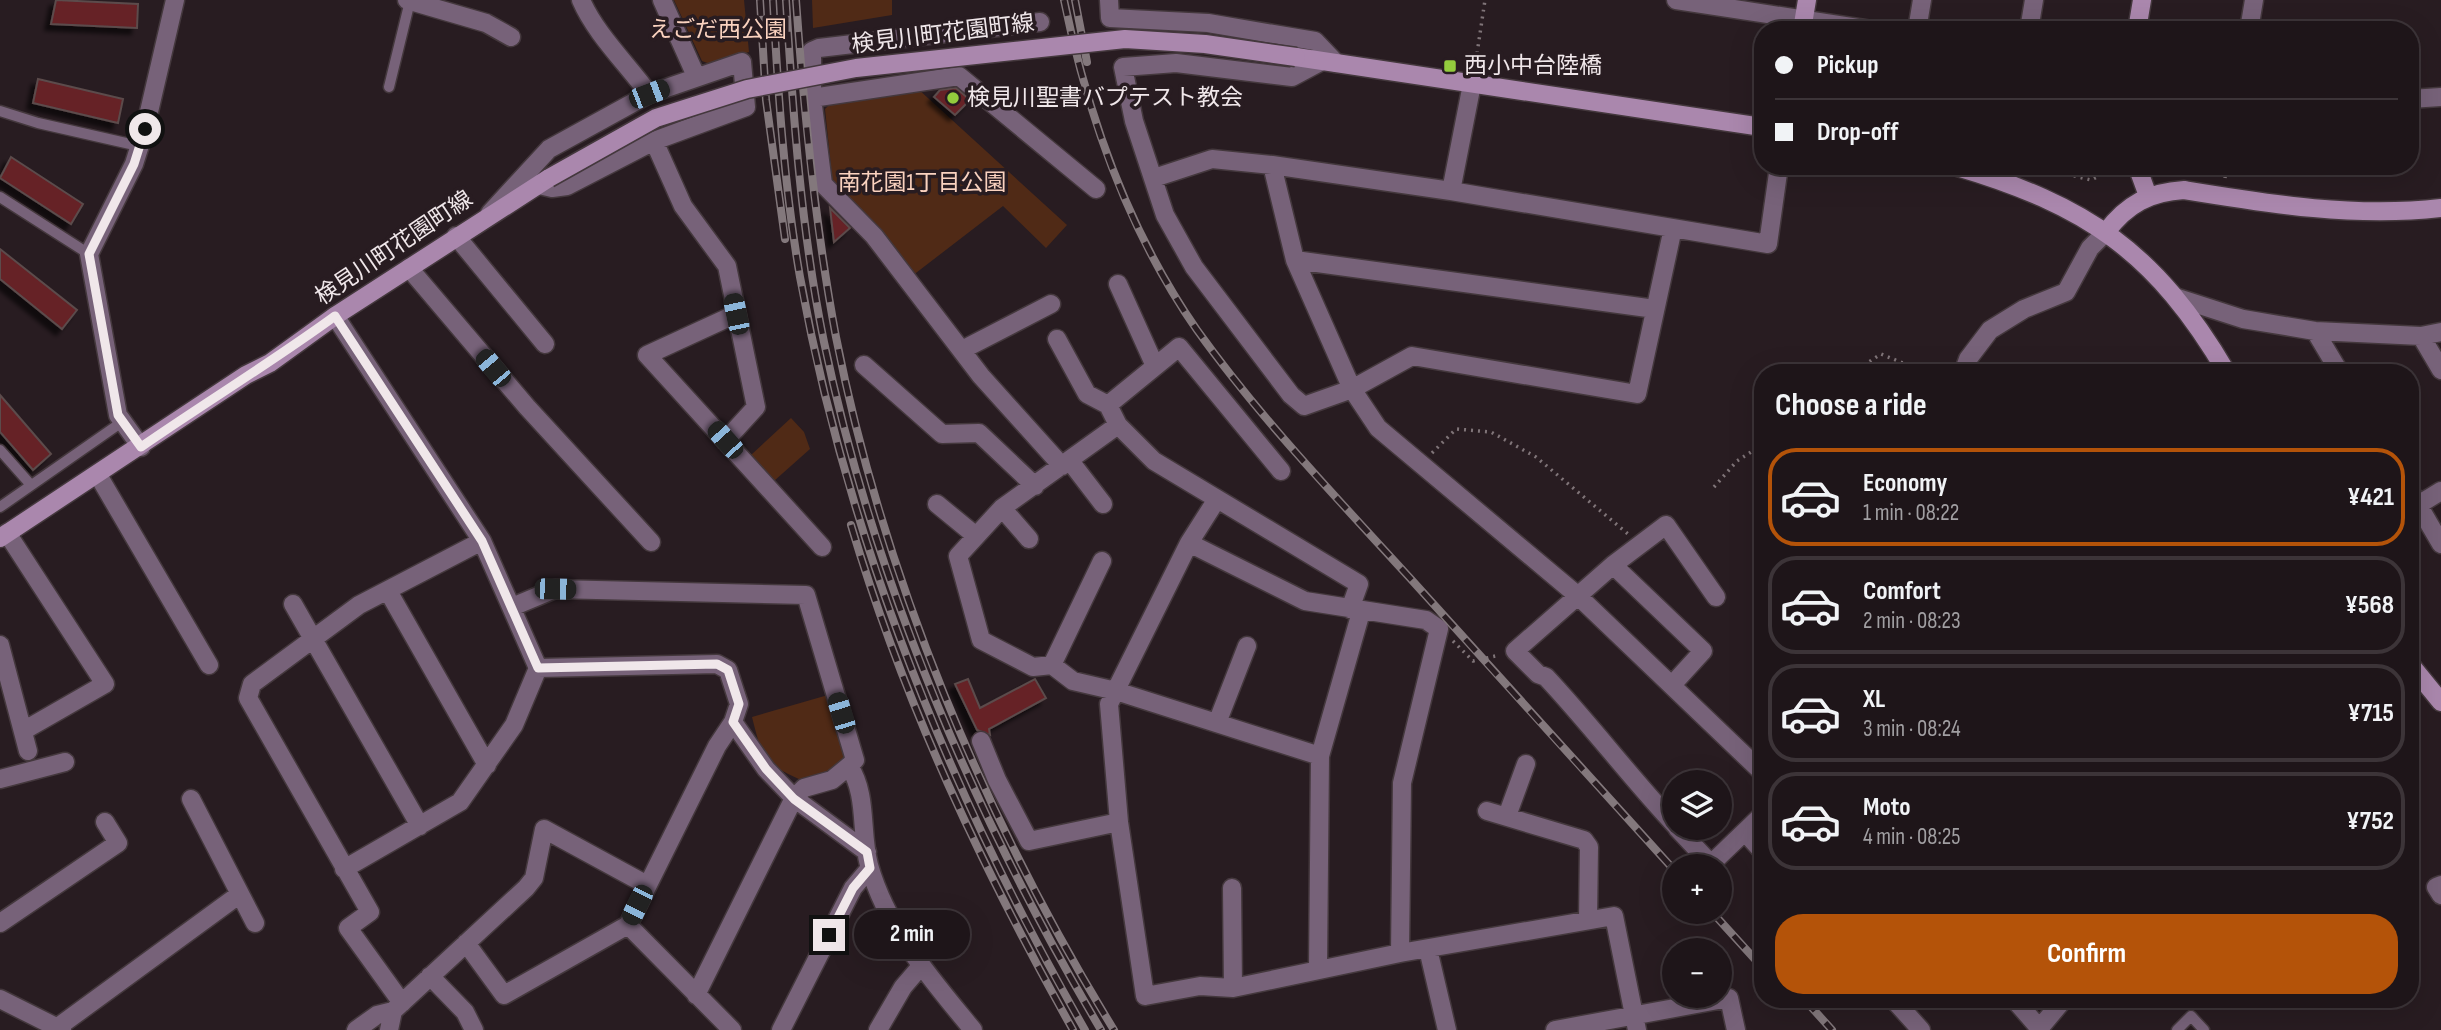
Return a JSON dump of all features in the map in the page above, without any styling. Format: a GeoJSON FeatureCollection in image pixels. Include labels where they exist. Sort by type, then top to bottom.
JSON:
{"type":"FeatureCollection","features":[{"type":"Feature","properties":{"kind":"street"},"geometry":{"type":"LineString","coordinates":[[141,447],[118,415],[107,367],[89,254],[139,146],[175,0]]}},
{"type":"Feature","properties":{"kind":"street"},"geometry":{"type":"LineString","coordinates":[[409,0],[486,23],[511,37]]}},
{"type":"Feature","properties":{"kind":"street"},"geometry":{"type":"LineString","coordinates":[[581,0],[590,22],[616,49],[649,94]]}},
{"type":"Feature","properties":{"kind":"street"},"geometry":{"type":"LineString","coordinates":[[662,0],[696,76]]}},
{"type":"Feature","properties":{"kind":"street"},"geometry":{"type":"LineString","coordinates":[[1109,0],[1110,18],[1208,23],[1315,41],[1329,62],[1292,77],[1176,63],[1123,67],[1134,121],[1165,215],[1194,267],[1291,395],[1304,406],[1352,389],[1412,356],[1637,394],[1672,228]]}},
{"type":"Feature","properties":{"kind":"street"},"geometry":{"type":"LineString","coordinates":[[1676,0],[1783,21]]}},
{"type":"Feature","properties":{"kind":"street"},"geometry":{"type":"LineString","coordinates":[[1804,21],[1807,0]]}},
{"type":"Feature","properties":{"kind":"street"},"geometry":{"type":"LineString","coordinates":[[1918,21],[1922,0]]}},
{"type":"Feature","properties":{"kind":"street"},"geometry":{"type":"LineString","coordinates":[[2030,21],[2034,0]]}},
{"type":"Feature","properties":{"kind":"street"},"geometry":{"type":"LineString","coordinates":[[2138,21],[2142,0]]}},
{"type":"Feature","properties":{"kind":"street"},"geometry":{"type":"LineString","coordinates":[[2250,21],[2254,0]]}},
{"type":"Feature","properties":{"kind":"street"},"geometry":{"type":"LineString","coordinates":[[1040,22],[812,51],[812,98],[823,184],[874,236],[981,376],[1103,504]]}},
{"type":"Feature","properties":{"kind":"street","name":"検見川町花園町線"},"geometry":{"type":"LineString","coordinates":[[4,536],[246,376],[270,363],[335,316],[542,181],[656,118],[747,89],[856,68],[1125,39],[1205,44],[1329,62],[1473,76],[1754,126]]}},
{"type":"Feature","properties":{"kind":"street"},"geometry":{"type":"LineString","coordinates":[[490,213],[549,149],[649,94],[742,62],[746,107],[654,141],[567,186],[552,188],[542,181]]}},
{"type":"Feature","properties":{"kind":"street"},"geometry":{"type":"LineString","coordinates":[[812,98],[872,86],[959,76],[1096,189]]}},
{"type":"Feature","properties":{"kind":"street"},"geometry":{"type":"LineString","coordinates":[[1451,191],[1473,76]]}},
{"type":"Feature","properties":{"kind":"street"},"geometry":{"type":"LineString","coordinates":[[2419,98],[2441,97]]}},
{"type":"Feature","properties":{"kind":"street"},"geometry":{"type":"LineString","coordinates":[[654,141],[683,206],[727,266],[756,407],[725,440]]}},
{"type":"Feature","properties":{"kind":"street"},"geometry":{"type":"LineString","coordinates":[[1154,178],[1212,159],[1272,164],[1768,244],[1778,175]]}},
{"type":"Feature","properties":{"kind":"street"},"geometry":{"type":"LineString","coordinates":[[1272,164],[1295,260],[1352,389],[1378,428],[1577,595],[1754,764]]}},
{"type":"Feature","properties":{"kind":"street"},"geometry":{"type":"LineString","coordinates":[[1982,175],[2035,192],[2078,213],[2106,232],[2178,298],[2221,364]]}},
{"type":"Feature","properties":{"kind":"street"},"geometry":{"type":"LineString","coordinates":[[2140,175],[2148,196]]}},
{"type":"Feature","properties":{"kind":"street"},"geometry":{"type":"LineString","coordinates":[[1966,364],[1990,330],[2024,309],[2066,292],[2090,248],[2131,205],[2148,196],[2185,190],[2324,211],[2406,212],[2441,208]]}},
{"type":"Feature","properties":{"kind":"street"},"geometry":{"type":"LineString","coordinates":[[456,236],[545,344]]}},
{"type":"Feature","properties":{"kind":"street"},"geometry":{"type":"LineString","coordinates":[[1295,260],[1655,309]]}},
{"type":"Feature","properties":{"kind":"street"},"geometry":{"type":"LineString","coordinates":[[410,268],[527,407],[651,542]]}},
{"type":"Feature","properties":{"kind":"street"},"geometry":{"type":"LineString","coordinates":[[1118,284],[1155,366]]}},
{"type":"Feature","properties":{"kind":"street"},"geometry":{"type":"LineString","coordinates":[[2178,298],[2243,319],[2315,331],[2421,336],[2441,332]]}},
{"type":"Feature","properties":{"kind":"street"},"geometry":{"type":"LineString","coordinates":[[962,350],[1051,304]]}},
{"type":"Feature","properties":{"kind":"street"},"geometry":{"type":"LineString","coordinates":[[736,314],[647,355],[822,548]]}},
{"type":"Feature","properties":{"kind":"street"},"geometry":{"type":"LineString","coordinates":[[335,316],[482,541],[538,668],[514,725],[460,802],[344,869]]}},
{"type":"Feature","properties":{"kind":"street"},"geometry":{"type":"LineString","coordinates":[[2315,331],[2335,364]]}},
{"type":"Feature","properties":{"kind":"street"},"geometry":{"type":"LineString","coordinates":[[2421,336],[2441,370]]}},
{"type":"Feature","properties":{"kind":"street"},"geometry":{"type":"LineString","coordinates":[[1057,339],[1087,394],[1108,405],[1118,425],[1154,461],[1359,584],[1356,611],[1320,755],[1318,969]]}},
{"type":"Feature","properties":{"kind":"street"},"geometry":{"type":"LineString","coordinates":[[1108,405],[1179,347],[1281,471]]}},
{"type":"Feature","properties":{"kind":"street"},"geometry":{"type":"LineString","coordinates":[[864,365],[942,434],[979,433],[1035,486]]}},
{"type":"Feature","properties":{"kind":"street"},"geometry":{"type":"LineString","coordinates":[[1118,425],[1002,508],[957,556],[981,640],[1033,667],[1052,665],[1073,681],[1116,691],[1320,755]]}},
{"type":"Feature","properties":{"kind":"street"},"geometry":{"type":"LineString","coordinates":[[98,475],[209,665]]}},
{"type":"Feature","properties":{"kind":"street"},"geometry":{"type":"LineString","coordinates":[[2419,499],[2441,491]]}},
{"type":"Feature","properties":{"kind":"street"},"geometry":{"type":"LineString","coordinates":[[1217,499],[1189,543],[1109,704],[1119,822],[1145,996],[1200,986],[1233,988],[1400,953],[1614,916],[1636,1022]]}},
{"type":"Feature","properties":{"kind":"street"},"geometry":{"type":"LineString","coordinates":[[937,504],[976,536]]}},
{"type":"Feature","properties":{"kind":"street"},"geometry":{"type":"LineString","coordinates":[[1002,508],[1029,539]]}},
{"type":"Feature","properties":{"kind":"street"},"geometry":{"type":"LineString","coordinates":[[2419,512],[2441,544]]}},
{"type":"Feature","properties":{"kind":"street"},"geometry":{"type":"LineString","coordinates":[[1662,812],[1621,767],[1584,717],[1546,677],[1538,674],[1515,651],[1612,565],[1666,525],[1716,597]]}},
{"type":"Feature","properties":{"kind":"street"},"geometry":{"type":"LineString","coordinates":[[4,536],[105,684],[23,731]]}},
{"type":"Feature","properties":{"kind":"street"},"geometry":{"type":"LineString","coordinates":[[397,1007],[348,928],[370,912],[248,698],[252,684],[359,606],[482,541]]}},
{"type":"Feature","properties":{"kind":"street"},"geometry":{"type":"LineString","coordinates":[[1189,543],[1305,601],[1426,621],[1439,629],[1402,783],[1400,953]]}},
{"type":"Feature","properties":{"kind":"street"},"geometry":{"type":"LineString","coordinates":[[1052,665],[1101,561]]}},
{"type":"Feature","properties":{"kind":"street"},"geometry":{"type":"LineString","coordinates":[[1612,565],[1703,651],[1672,685]]}},
{"type":"Feature","properties":{"kind":"street"},"geometry":{"type":"LineString","coordinates":[[512,607],[555,589],[806,595],[855,760],[832,780],[804,788],[794,799],[696,995]]}},
{"type":"Feature","properties":{"kind":"street"},"geometry":{"type":"LineString","coordinates":[[388,591],[486,765]]}},
{"type":"Feature","properties":{"kind":"street"},"geometry":{"type":"LineString","coordinates":[[293,604],[420,826]]}},
{"type":"Feature","properties":{"kind":"street"},"geometry":{"type":"LineString","coordinates":[[0,645],[28,751]]}},
{"type":"Feature","properties":{"kind":"street"},"geometry":{"type":"LineString","coordinates":[[1217,723],[1247,646]]}},
{"type":"Feature","properties":{"kind":"street"},"geometry":{"type":"LineString","coordinates":[[466,943],[504,995],[628,925],[733,722],[739,704],[728,670],[717,664],[538,668]]}},
{"type":"Feature","properties":{"kind":"street"},"geometry":{"type":"LineString","coordinates":[[2419,675],[2441,702]]}},
{"type":"Feature","properties":{"kind":"street"},"geometry":{"type":"LineString","coordinates":[[733,722],[766,769],[794,799],[868,860]]}},
{"type":"Feature","properties":{"kind":"street"},"geometry":{"type":"LineString","coordinates":[[981,741],[997,780],[1029,841],[1119,822]]}},
{"type":"Feature","properties":{"kind":"street"},"geometry":{"type":"LineString","coordinates":[[0,779],[65,762]]}},
{"type":"Feature","properties":{"kind":"street"},"geometry":{"type":"LineString","coordinates":[[1507,816],[1526,764]]}},
{"type":"Feature","properties":{"kind":"street"},"geometry":{"type":"LineString","coordinates":[[849,766],[859,781],[868,860],[887,908],[921,966],[973,1030]]}},
{"type":"Feature","properties":{"kind":"street"},"geometry":{"type":"LineString","coordinates":[[191,799],[255,923]]}},
{"type":"Feature","properties":{"kind":"street"},"geometry":{"type":"LineString","coordinates":[[1487,811],[1584,840],[1589,847],[1588,920]]}},
{"type":"Feature","properties":{"kind":"street"},"geometry":{"type":"LineString","coordinates":[[0,923],[118,843],[105,822]]}},
{"type":"Feature","properties":{"kind":"street"},"geometry":{"type":"LineString","coordinates":[[1688,840],[1711,864],[1754,823]]}},
{"type":"Feature","properties":{"kind":"street"},"geometry":{"type":"LineString","coordinates":[[356,1030],[377,1015],[397,1007],[534,878],[544,829],[647,885]]}},
{"type":"Feature","properties":{"kind":"street"},"geometry":{"type":"LineString","coordinates":[[1745,832],[1754,842]]}},
{"type":"Feature","properties":{"kind":"street"},"geometry":{"type":"LineString","coordinates":[[781,1030],[868,860]]}},
{"type":"Feature","properties":{"kind":"street"},"geometry":{"type":"LineString","coordinates":[[2441,885],[2436,887],[2441,895]]}},
{"type":"Feature","properties":{"kind":"street"},"geometry":{"type":"LineString","coordinates":[[1232,888],[1233,988]]}},
{"type":"Feature","properties":{"kind":"street"},"geometry":{"type":"LineString","coordinates":[[0,999],[60,1028],[240,894]]}},
{"type":"Feature","properties":{"kind":"street"},"geometry":{"type":"LineString","coordinates":[[628,925],[732,1030]]}},
{"type":"Feature","properties":{"kind":"street"},"geometry":{"type":"LineString","coordinates":[[1428,949],[1447,1030]]}},
{"type":"Feature","properties":{"kind":"street"},"geometry":{"type":"LineString","coordinates":[[878,1030],[903,987],[921,966]]}},
{"type":"Feature","properties":{"kind":"street"},"geometry":{"type":"LineString","coordinates":[[430,976],[465,1012],[474,1030]]}},
{"type":"Feature","properties":{"kind":"street"},"geometry":{"type":"LineString","coordinates":[[1555,1030],[1636,1022],[1729,999],[1736,1030]]}},
{"type":"Feature","properties":{"kind":"street"},"geometry":{"type":"LineString","coordinates":[[389,1030],[397,1007]]}},
{"type":"Feature","properties":{"kind":"street"},"geometry":{"type":"LineString","coordinates":[[1901,1008],[1921,1030]]}},
{"type":"Feature","properties":{"kind":"street"},"geometry":{"type":"LineString","coordinates":[[2022,1008],[2039,1029],[2056,1008]]}},
{"type":"Feature","properties":{"kind":"lane"},"geometry":{"type":"LineString","coordinates":[[389,88],[409,0]]}},
{"type":"Feature","properties":{"kind":"lane"},"geometry":{"type":"LineString","coordinates":[[0,111],[38,123],[139,146]]}},
{"type":"Feature","properties":{"kind":"lane"},"geometry":{"type":"LineString","coordinates":[[0,197],[89,254]]}},
{"type":"Feature","properties":{"kind":"lane"},"geometry":{"type":"LineString","coordinates":[[0,508],[122,422]]}},
{"type":"Feature","properties":{"kind":"lane"},"geometry":{"type":"LineString","coordinates":[[0,450],[31,485]]}},
{"type":"Feature","properties":{"kind":"lane"},"geometry":{"type":"LineString","coordinates":[[2177,1030],[2191,1016],[2204,1030]]}},
{"type":"Feature","properties":{"kind":"path"},"geometry":{"type":"LineString","coordinates":[[1473,76],[1485,0]]}},
{"type":"Feature","properties":{"kind":"path"},"geometry":{"type":"LineString","coordinates":[[2070,175],[2091,180],[2101,175]]}},
{"type":"Feature","properties":{"kind":"path"},"geometry":{"type":"LineString","coordinates":[[1866,364],[1881,354],[1905,364]]}},
{"type":"Feature","properties":{"kind":"path"},"geometry":{"type":"LineString","coordinates":[[1421,466],[1456,429],[1491,432],[1536,457],[1641,544]]}},
{"type":"Feature","properties":{"kind":"path"},"geometry":{"type":"LineString","coordinates":[[1714,487],[1737,461],[1754,450]]}},
{"type":"Feature","properties":{"kind":"path"},"geometry":{"type":"LineString","coordinates":[[1439,629],[1473,661],[1515,651]]}},
{"type":"Feature","properties":{"kind":"green space","name":"えごだ西公園"},"geometry":{"type":"Polygon","coordinates":[[[674,0],[744,0],[749,52],[710,64],[702,61],[674,0]]]}},
{"type":"Feature","properties":{"kind":"green space"},"geometry":{"type":"Polygon","coordinates":[[[812,0],[892,0],[892,15],[813,28],[812,0]]]}},
{"type":"Feature","properties":{"kind":"green space","name":"南花園1丁目公園"},"geometry":{"type":"Polygon","coordinates":[[[917,88],[1067,225],[1046,248],[1003,206],[912,276],[833,186],[825,109],[836,98],[917,88]]]}},
{"type":"Feature","properties":{"kind":"green space"},"geometry":{"type":"Polygon","coordinates":[[[791,418],[804,432],[810,449],[774,481],[751,455],[791,418]]]}},
{"type":"Feature","properties":{"kind":"green space"},"geometry":{"type":"Polygon","coordinates":[[[828,695],[844,757],[830,774],[806,782],[781,770],[767,759],[759,743],[752,717],[828,695]]]}},
{"type":"Feature","properties":{"kind":"building"},"geometry":{"type":"Polygon","coordinates":[[[56,0],[138,4],[137,28],[51,24],[56,0]]]}},
{"type":"Feature","properties":{"kind":"building"},"geometry":{"type":"Polygon","coordinates":[[[38,79],[123,99],[118,123],[33,103],[38,79]]]}},
{"type":"Feature","properties":{"kind":"building"},"geometry":{"type":"Polygon","coordinates":[[[956,88],[970,100],[955,115],[934,97],[940,90],[956,88]]]}},
{"type":"Feature","properties":{"kind":"building"},"geometry":{"type":"Polygon","coordinates":[[[11,157],[83,204],[71,224],[0,178],[11,157]]]}},
{"type":"Feature","properties":{"kind":"building"},"geometry":{"type":"Polygon","coordinates":[[[830,208],[850,228],[834,242],[830,208]]]}},
{"type":"Feature","properties":{"kind":"building"},"geometry":{"type":"Polygon","coordinates":[[[0,249],[77,310],[62,329],[0,279],[0,249]]]}},
{"type":"Feature","properties":{"kind":"building"},"geometry":{"type":"Polygon","coordinates":[[[0,395],[51,454],[33,470],[0,432],[0,395]]]}},
{"type":"Feature","properties":{"kind":"building"},"geometry":{"type":"Polygon","coordinates":[[[968,679],[980,708],[1035,679],[1046,698],[989,729],[990,735],[977,730],[955,684],[968,679]]]}},
{"type":"Feature","properties":{"kind":"railway"},"geometry":{"type":"LineString","coordinates":[[760,0],[766,100],[785,239]]}},
{"type":"Feature","properties":{"kind":"railway"},"geometry":{"type":"LineString","coordinates":[[773,0],[782,139],[794,243],[821,376],[846,474],[910,665],[949,759],[1036,941],[1085,1030]]}},
{"type":"Feature","properties":{"kind":"railway"},"geometry":{"type":"LineString","coordinates":[[786,0],[799,172],[816,300],[845,433],[871,522],[934,697],[971,783],[1055,949],[1101,1030]]}},
{"type":"Feature","properties":{"kind":"railway"},"geometry":{"type":"LineString","coordinates":[[796,0],[811,169],[822,253],[836,337],[856,427],[881,517],[911,607],[982,783],[1023,868],[1114,1030]]}},
{"type":"Feature","properties":{"kind":"railway"},"geometry":{"type":"LineString","coordinates":[[1064,0],[1085,87],[1114,172],[1150,253],[1197,330],[1246,394],[1299,456],[1662,857]]}},
{"type":"Feature","properties":{"kind":"railway"},"geometry":{"type":"LineString","coordinates":[[1075,0],[1087,62]]}},
{"type":"Feature","properties":{"kind":"railway"},"geometry":{"type":"LineString","coordinates":[[851,525],[895,656],[948,783],[1007,908],[1073,1030]]}},
{"type":"Feature","properties":{"kind":"railway"},"geometry":{"type":"LineString","coordinates":[[1723,924],[1754,958]]}},
{"type":"Feature","properties":{"kind":"railway"},"geometry":{"type":"LineString","coordinates":[[1812,1008],[1832,1030]]}},
{"type":"Feature","properties":{"kind":"place","name":"西小中台陸橋"},"geometry":{"type":"Point","coordinates":[1450,66]}},
{"type":"Feature","properties":{"kind":"place","name":"検見川聖書バプテスト教会"},"geometry":{"type":"Point","coordinates":[953,98]}},
{"type":"Feature","properties":{"kind":"route"},"geometry":{"type":"LineString","coordinates":[[145,129],[134,164],[96,235],[89,254],[107,367],[118,415],[141,447],[246,376],[270,363],[335,316],[482,541],[538,668],[717,664],[728,670],[739,704],[733,722],[766,769],[794,799],[867,852],[870,868],[853,888],[829,935]]}}]}
